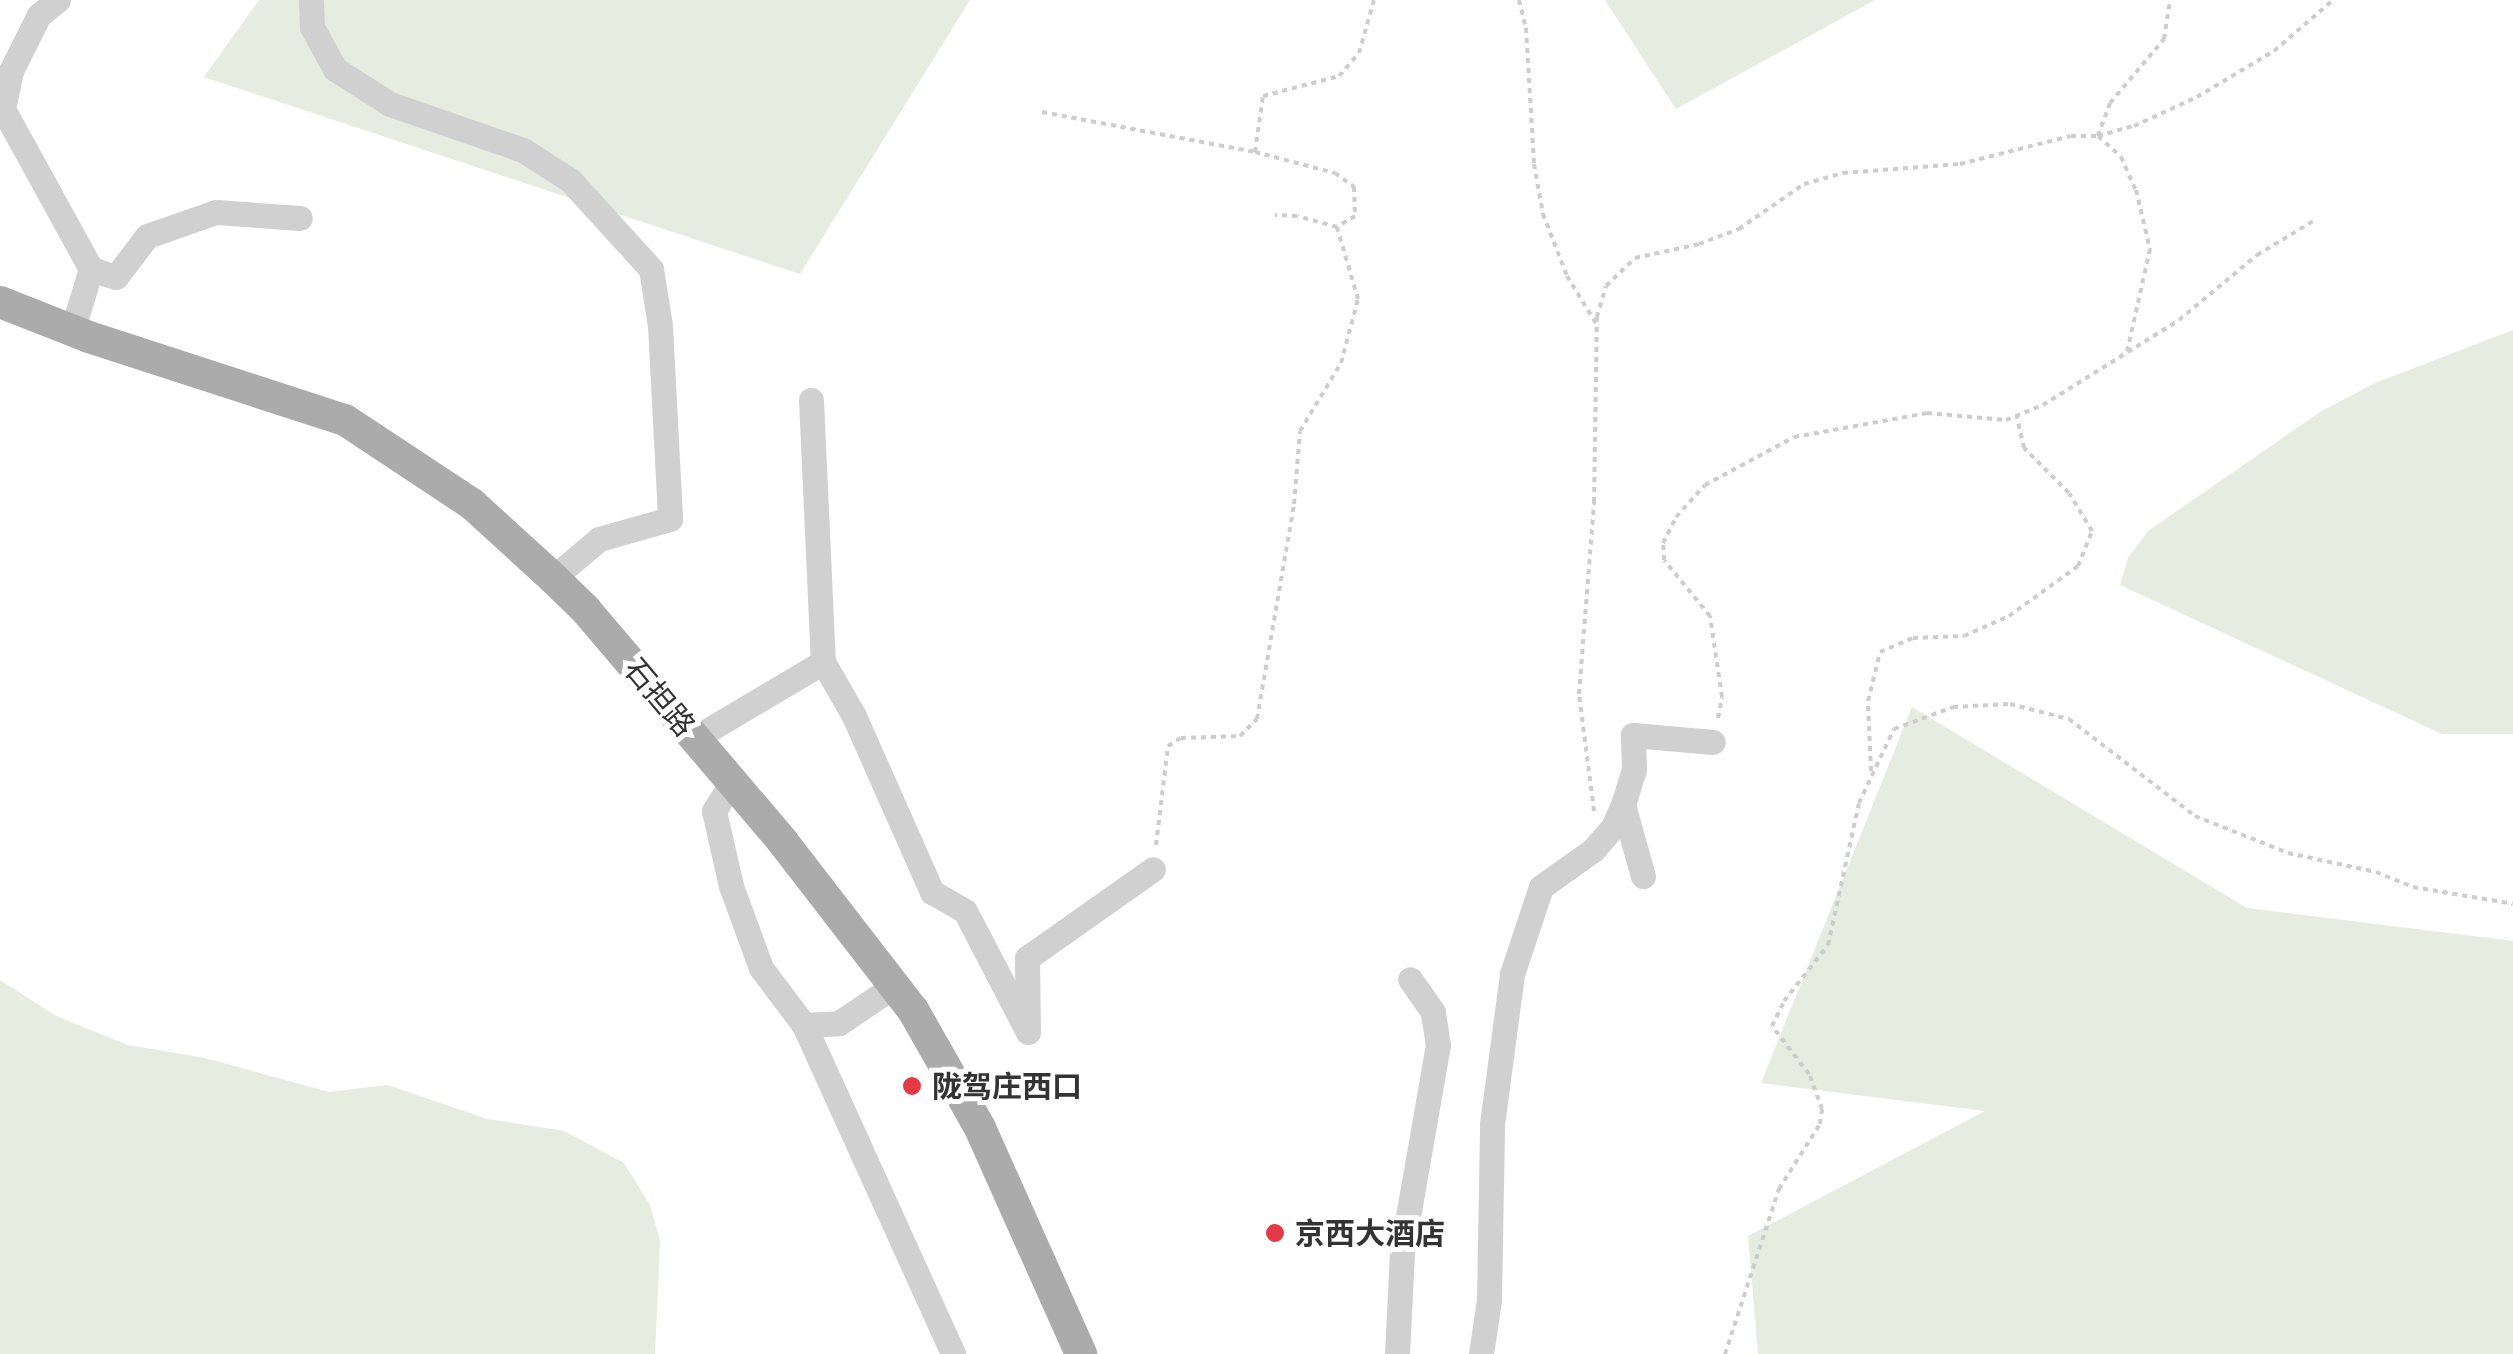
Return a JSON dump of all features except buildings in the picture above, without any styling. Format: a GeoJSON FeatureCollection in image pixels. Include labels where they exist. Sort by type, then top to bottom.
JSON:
{"type":"FeatureCollection","features":[{"type":"Feature","properties":{"kind":"main road","name":"石担路"},"geometry":{"type":"LineString","coordinates":[[0,302],[72,331],[344,420],[410,459],[472,504],[553,578],[732,782],[894,986],[963,1096],[1081,1354]]}},
{"type":"Feature","properties":{"kind":"street"},"geometry":{"type":"LineString","coordinates":[[58,0],[39,15],[12,71],[3,109],[91,269],[116,277],[147,236],[216,212],[300,218]]}},
{"type":"Feature","properties":{"kind":"street"},"geometry":{"type":"LineString","coordinates":[[311,0],[312,27],[335,69],[390,104],[523,150],[570,180],[651,269],[660,326],[670,520],[599,539],[553,578]]}},
{"type":"Feature","properties":{"kind":"street"},"geometry":{"type":"LineString","coordinates":[[72,331],[91,269]]}},
{"type":"Feature","properties":{"kind":"street"},"geometry":{"type":"LineString","coordinates":[[811,400],[823,662],[854,716],[932,892],[965,912],[1028,1032],[1027,958],[1153,869]]}},
{"type":"Feature","properties":{"kind":"street"},"geometry":{"type":"LineString","coordinates":[[695,738],[823,662]]}},
{"type":"Feature","properties":{"kind":"street"},"geometry":{"type":"LineString","coordinates":[[1481,1354],[1489,1300],[1492,1124],[1512,974],[1541,887],[1602,840],[1624,805],[1634,769],[1633,735],[1714,742]]}},
{"type":"Feature","properties":{"kind":"street"},"geometry":{"type":"LineString","coordinates":[[732,782],[714,812],[731,886],[761,968],[804,1024],[953,1354]]}},
{"type":"Feature","properties":{"kind":"street"},"geometry":{"type":"LineString","coordinates":[[1624,805],[1643,876]]}},
{"type":"Feature","properties":{"kind":"street"},"geometry":{"type":"LineString","coordinates":[[1397,1354],[1402,1251],[1438,1045],[1433,1012],[1410,979]]}},
{"type":"Feature","properties":{"kind":"street"},"geometry":{"type":"LineString","coordinates":[[804,1024],[839,1023],[894,986]]}},
{"type":"Feature","properties":{"kind":"path"},"geometry":{"type":"LineString","coordinates":[[1255,152],[1264,96],[1340,76],[1359,53],[1374,0]]}},
{"type":"Feature","properties":{"kind":"path"},"geometry":{"type":"LineString","coordinates":[[1519,0],[1526,28],[1534,164],[1542,214],[1567,276],[1596,324]]}},
{"type":"Feature","properties":{"kind":"path"},"geometry":{"type":"LineString","coordinates":[[2098,136],[2110,102],[2164,38],[2170,0]]}},
{"type":"Feature","properties":{"kind":"path"},"geometry":{"type":"LineString","coordinates":[[1602,840],[1590,794],[1579,694],[1594,502],[1596,324],[1606,286],[1636,258],[1699,244],[1739,229],[1804,184],[1843,173],[1960,164],[2071,136],[2098,136],[2134,126],[2197,97],[2274,51],[2333,0]]}},
{"type":"Feature","properties":{"kind":"path"},"geometry":{"type":"LineString","coordinates":[[1042,112],[1255,152],[1335,173],[1354,187],[1354,216],[1338,228]]}},
{"type":"Feature","properties":{"kind":"path"},"geometry":{"type":"LineString","coordinates":[[2098,136],[2120,157],[2128,173],[2150,249],[2126,356]]}},
{"type":"Feature","properties":{"kind":"path"},"geometry":{"type":"LineString","coordinates":[[1276,215],[1297,216],[1338,228]]}},
{"type":"Feature","properties":{"kind":"path"},"geometry":{"type":"LineString","coordinates":[[1714,742],[1722,697],[1710,616],[1664,560],[1663,544],[1676,517],[1705,485],[1794,438],[1928,413],[2006,420],[2016,416],[2126,356],[2179,320],[2257,256],[2315,220]]}},
{"type":"Feature","properties":{"kind":"path"},"geometry":{"type":"LineString","coordinates":[[1153,869],[1168,746],[1180,738],[1240,736],[1257,718],[1294,504],[1300,431],[1341,363],[1358,299],[1338,228]]}},
{"type":"Feature","properties":{"kind":"path"},"geometry":{"type":"LineString","coordinates":[[1870,771],[1868,701],[1880,652],[1912,638],[1964,636],[2009,616],[2078,566],[2092,531],[2069,493],[2024,448],[2016,416]]}},
{"type":"Feature","properties":{"kind":"path"},"geometry":{"type":"LineString","coordinates":[[1725,1354],[1779,1189],[1820,1124],[1822,1109],[1809,1074],[1772,1026],[1784,1002],[1828,944],[1859,802],[1870,771],[1894,729],[1953,707],[2010,704],[2069,720],[2195,816],[2288,853],[2376,872],[2413,887],[2513,904]]}},
{"type":"Feature","properties":{"kind":"shaded area"},"geometry":{"type":"Polygon","coordinates":[[[259,0],[970,0],[800,274],[204,77],[259,0]]]}},
{"type":"Feature","properties":{"kind":"shaded area"},"geometry":{"type":"Polygon","coordinates":[[[1605,0],[1875,0],[1676,109],[1605,0]]]}},
{"type":"Feature","properties":{"kind":"shaded area"},"geometry":{"type":"Polygon","coordinates":[[[2513,330],[2513,734],[2442,734],[2120,585],[2128,558],[2148,531],[2320,412],[2375,383],[2513,330]]]}},
{"type":"Feature","properties":{"kind":"shaded area"},"geometry":{"type":"Polygon","coordinates":[[[1912,707],[2247,908],[2513,941],[2513,1354],[1758,1354],[1748,1236],[1985,1111],[1761,1083],[1912,707]]]}},
{"type":"Feature","properties":{"kind":"shaded area"},"geometry":{"type":"Polygon","coordinates":[[[0,980],[58,1017],[128,1045],[205,1058],[329,1092],[388,1085],[487,1119],[564,1131],[624,1163],[650,1205],[660,1241],[655,1354],[0,1354],[0,980]]]}},
{"type":"Feature","properties":{"kind":"place","name":"陇驾庄西口"},"geometry":{"type":"Point","coordinates":[912,1086]}},
{"type":"Feature","properties":{"kind":"place","name":"京西大酒店"},"geometry":{"type":"Point","coordinates":[1275,1233]}}]}
